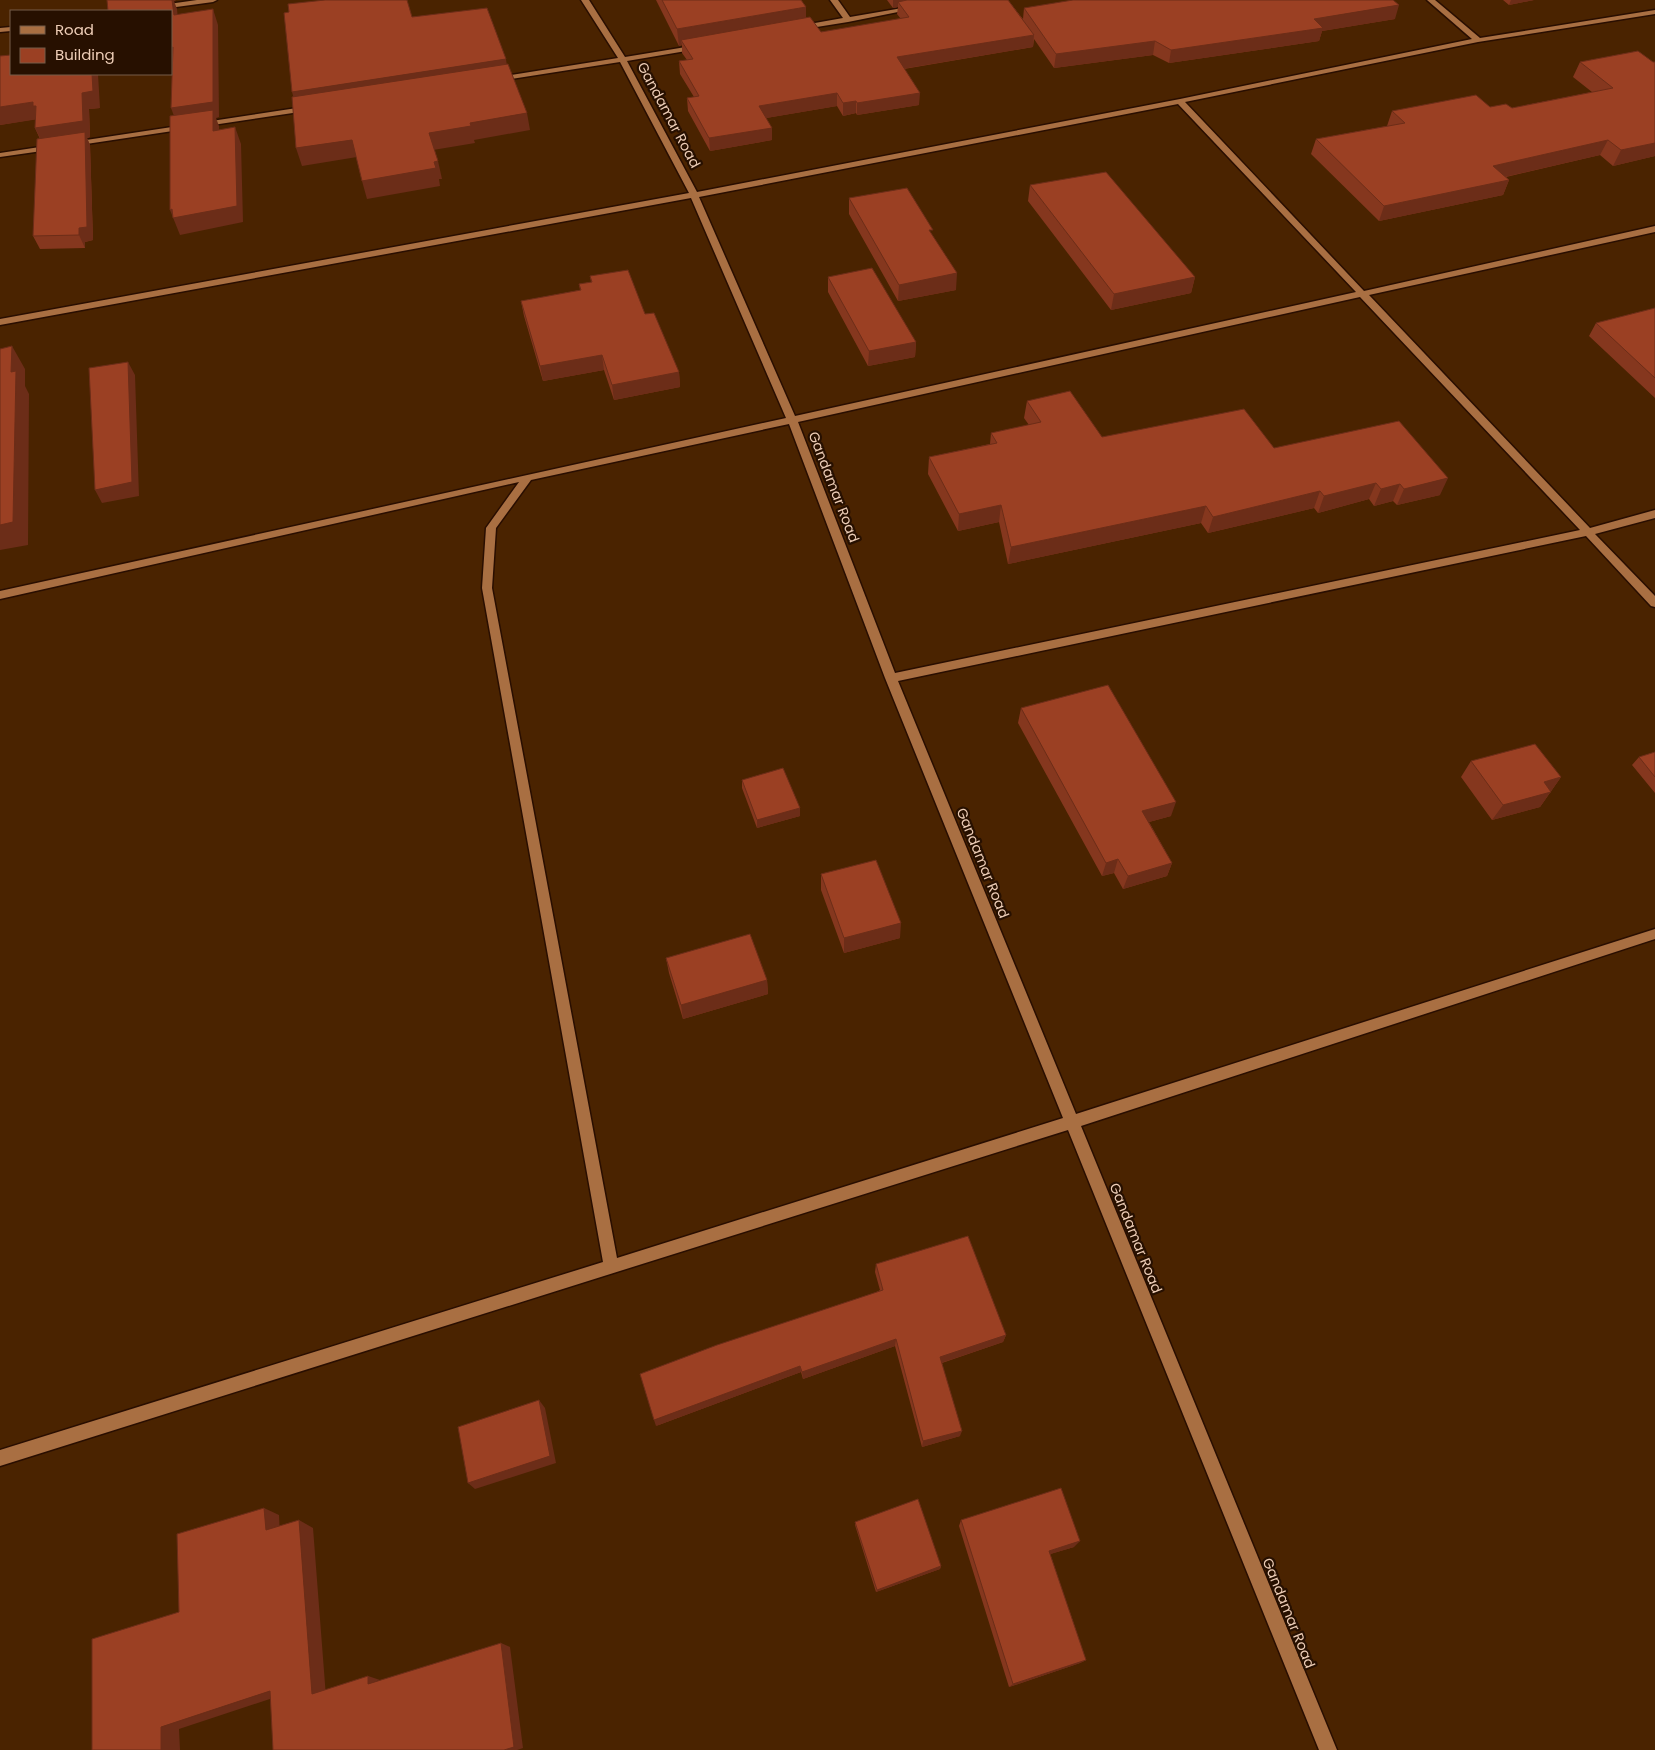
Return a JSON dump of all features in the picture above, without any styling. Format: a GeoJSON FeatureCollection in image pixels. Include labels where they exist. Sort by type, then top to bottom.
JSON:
{"type":"FeatureCollection","features":[{"type":"Feature","properties":{"kind":"street"},"geometry":{"type":"LineString","coordinates":[[141,10],[213,0]]}},
{"type":"Feature","properties":{"kind":"street","name":"Gandamar Road"},"geometry":{"type":"LineString","coordinates":[[585,0],[623,60],[694,195],[792,420],[891,678],[1328,1750]]}},
{"type":"Feature","properties":{"kind":"street"},"geometry":{"type":"LineString","coordinates":[[834,0],[848,20]]}},
{"type":"Feature","properties":{"kind":"street"},"geometry":{"type":"LineString","coordinates":[[1431,0],[1478,40]]}},
{"type":"Feature","properties":{"kind":"street"},"geometry":{"type":"LineString","coordinates":[[789,30],[923,7]]}},
{"type":"Feature","properties":{"kind":"street"},"geometry":{"type":"LineString","coordinates":[[0,322],[694,195],[1180,101],[1478,40],[1655,12]]}},
{"type":"Feature","properties":{"kind":"street"},"geometry":{"type":"LineString","coordinates":[[487,81],[711,44]]}},
{"type":"Feature","properties":{"kind":"street"},"geometry":{"type":"LineString","coordinates":[[1180,101],[1655,603]]}},
{"type":"Feature","properties":{"kind":"street"},"geometry":{"type":"LineString","coordinates":[[68,144],[322,106]]}},
{"type":"Feature","properties":{"kind":"street"},"geometry":{"type":"LineString","coordinates":[[0,155],[58,146]]}},
{"type":"Feature","properties":{"kind":"street"},"geometry":{"type":"LineString","coordinates":[[0,595],[1655,229]]}},
{"type":"Feature","properties":{"kind":"street"},"geometry":{"type":"LineString","coordinates":[[528,477],[491,528],[487,588],[610,1267]]}},
{"type":"Feature","properties":{"kind":"street"},"geometry":{"type":"LineString","coordinates":[[891,678],[1588,532],[1655,514]]}},
{"type":"Feature","properties":{"kind":"street"},"geometry":{"type":"LineString","coordinates":[[0,1458],[1072,1122],[1655,934]]}},
{"type":"Feature","properties":{"kind":"building"},"geometry":{"type":"Polygon","coordinates":[[[107,0],[172,0],[174,15],[213,9],[213,102],[171,108],[172,10],[108,10],[107,0]]]}},
{"type":"Feature","properties":{"kind":"building"},"geometry":{"type":"Polygon","coordinates":[[[325,0],[407,0],[412,17],[487,8],[506,59],[292,92],[284,13],[289,12],[288,4],[325,0]]]}},
{"type":"Feature","properties":{"kind":"building"},"geometry":{"type":"Polygon","coordinates":[[[662,0],[801,0],[806,7],[677,29],[662,0]]]}},
{"type":"Feature","properties":{"kind":"building"},"geometry":{"type":"Polygon","coordinates":[[[907,0],[1008,0],[1034,35],[897,57],[920,93],[857,103],[856,101],[843,103],[837,93],[759,106],[772,128],[709,138],[687,98],[699,96],[679,61],[693,59],[681,40],[810,17],[821,32],[909,17],[898,2],[907,0]]]}},
{"type":"Feature","properties":{"kind":"building"},"geometry":{"type":"Polygon","coordinates":[[[1073,0],[1393,0],[1399,5],[1314,19],[1323,28],[1171,50],[1155,41],[1056,54],[1024,8],[1073,0]]]}},
{"type":"Feature","properties":{"kind":"building"},"geometry":{"type":"Polygon","coordinates":[[[1638,51],[1655,62],[1655,143],[1621,150],[1608,140],[1493,166],[1509,180],[1384,206],[1316,139],[1405,123],[1392,111],[1476,95],[1490,107],[1506,104],[1512,108],[1613,88],[1580,62],[1638,51]]]}},
{"type":"Feature","properties":{"kind":"building"},"geometry":{"type":"Polygon","coordinates":[[[10,55],[10,75],[92,75],[93,91],[82,93],[83,121],[35,128],[36,106],[33,106],[33,102],[0,107],[0,56],[10,55]]]}},
{"type":"Feature","properties":{"kind":"building"},"geometry":{"type":"Polygon","coordinates":[[[508,64],[527,113],[470,123],[471,126],[429,133],[438,161],[434,162],[436,168],[362,181],[352,140],[296,148],[292,97],[508,64]]]}},
{"type":"Feature","properties":{"kind":"building"},"geometry":{"type":"Polygon","coordinates":[[[213,110],[213,131],[235,127],[237,206],[173,218],[172,209],[170,210],[170,116],[213,110]]]}},
{"type":"Feature","properties":{"kind":"building"},"geometry":{"type":"Polygon","coordinates":[[[85,132],[87,227],[79,228],[79,235],[33,236],[37,139],[85,132]]]}},
{"type":"Feature","properties":{"kind":"building"},"geometry":{"type":"Polygon","coordinates":[[[1106,172],[1195,277],[1114,294],[1030,185],[1106,172]]]}},
{"type":"Feature","properties":{"kind":"building"},"geometry":{"type":"Polygon","coordinates":[[[907,188],[933,230],[929,230],[957,273],[899,285],[849,198],[907,188]]]}},
{"type":"Feature","properties":{"kind":"building"},"geometry":{"type":"Polygon","coordinates":[[[872,268],[916,342],[869,351],[828,277],[872,268]]]}},
{"type":"Feature","properties":{"kind":"building"},"geometry":{"type":"Polygon","coordinates":[[[628,270],[645,314],[654,313],[679,372],[612,385],[602,355],[540,366],[521,301],[581,290],[579,284],[592,282],[590,276],[628,270]]]}},
{"type":"Feature","properties":{"kind":"building"},"geometry":{"type":"Polygon","coordinates":[[[1655,308],[1655,378],[1596,323],[1655,308]]]}},
{"type":"Feature","properties":{"kind":"building"},"geometry":{"type":"Polygon","coordinates":[[[12,346],[11,372],[16,371],[13,522],[0,525],[0,349],[12,346]]]}},
{"type":"Feature","properties":{"kind":"building"},"geometry":{"type":"Polygon","coordinates":[[[128,362],[132,482],[95,490],[89,368],[128,362]]]}},
{"type":"Feature","properties":{"kind":"building"},"geometry":{"type":"Polygon","coordinates":[[[1070,391],[1102,437],[1244,409],[1274,448],[1399,421],[1448,478],[1404,489],[1400,484],[1381,489],[1376,483],[1324,496],[1320,491],[1213,517],[1206,506],[1011,547],[1001,505],[959,514],[929,457],[997,443],[991,433],[1041,422],[1027,401],[1070,391]]]}},
{"type":"Feature","properties":{"kind":"building"},"geometry":{"type":"Polygon","coordinates":[[[1108,685],[1176,802],[1142,811],[1172,863],[1128,876],[1118,859],[1106,863],[1021,708],[1108,685]]]}},
{"type":"Feature","properties":{"kind":"building"},"geometry":{"type":"Polygon","coordinates":[[[1535,744],[1561,777],[1544,782],[1551,792],[1503,805],[1471,761],[1535,744]]]}},
{"type":"Feature","properties":{"kind":"building"},"geometry":{"type":"Polygon","coordinates":[[[1655,752],[1655,777],[1639,757],[1655,752]]]}},
{"type":"Feature","properties":{"kind":"building"},"geometry":{"type":"Polygon","coordinates":[[[783,768],[800,808],[757,820],[742,780],[783,768]]]}},
{"type":"Feature","properties":{"kind":"building"},"geometry":{"type":"Polygon","coordinates":[[[876,860],[901,923],[844,938],[821,874],[876,860]]]}},
{"type":"Feature","properties":{"kind":"building"},"geometry":{"type":"Polygon","coordinates":[[[750,934],[767,980],[681,1005],[666,958],[750,934]]]}},
{"type":"Feature","properties":{"kind":"building"},"geometry":{"type":"Polygon","coordinates":[[[968,1236],[1006,1335],[940,1357],[962,1431],[923,1441],[896,1339],[802,1372],[800,1366],[654,1420],[640,1374],[717,1345],[883,1290],[876,1264],[968,1236]]]}},
{"type":"Feature","properties":{"kind":"building"},"geometry":{"type":"Polygon","coordinates":[[[539,1400],[550,1456],[468,1483],[458,1427],[539,1400]]]}},
{"type":"Feature","properties":{"kind":"building"},"geometry":{"type":"Polygon","coordinates":[[[1061,1488],[1080,1541],[1049,1551],[1086,1660],[1013,1684],[961,1520],[1061,1488]]]}},
{"type":"Feature","properties":{"kind":"building"},"geometry":{"type":"Polygon","coordinates":[[[918,1499],[941,1566],[877,1590],[855,1522],[918,1499]]]}},
{"type":"Feature","properties":{"kind":"building"},"geometry":{"type":"Polygon","coordinates":[[[264,1508],[266,1530],[299,1520],[312,1694],[368,1676],[368,1684],[501,1643],[514,1747],[504,1750],[273,1750],[270,1691],[161,1727],[161,1750],[92,1750],[92,1639],[179,1612],[177,1534],[264,1508]]]}}]}
